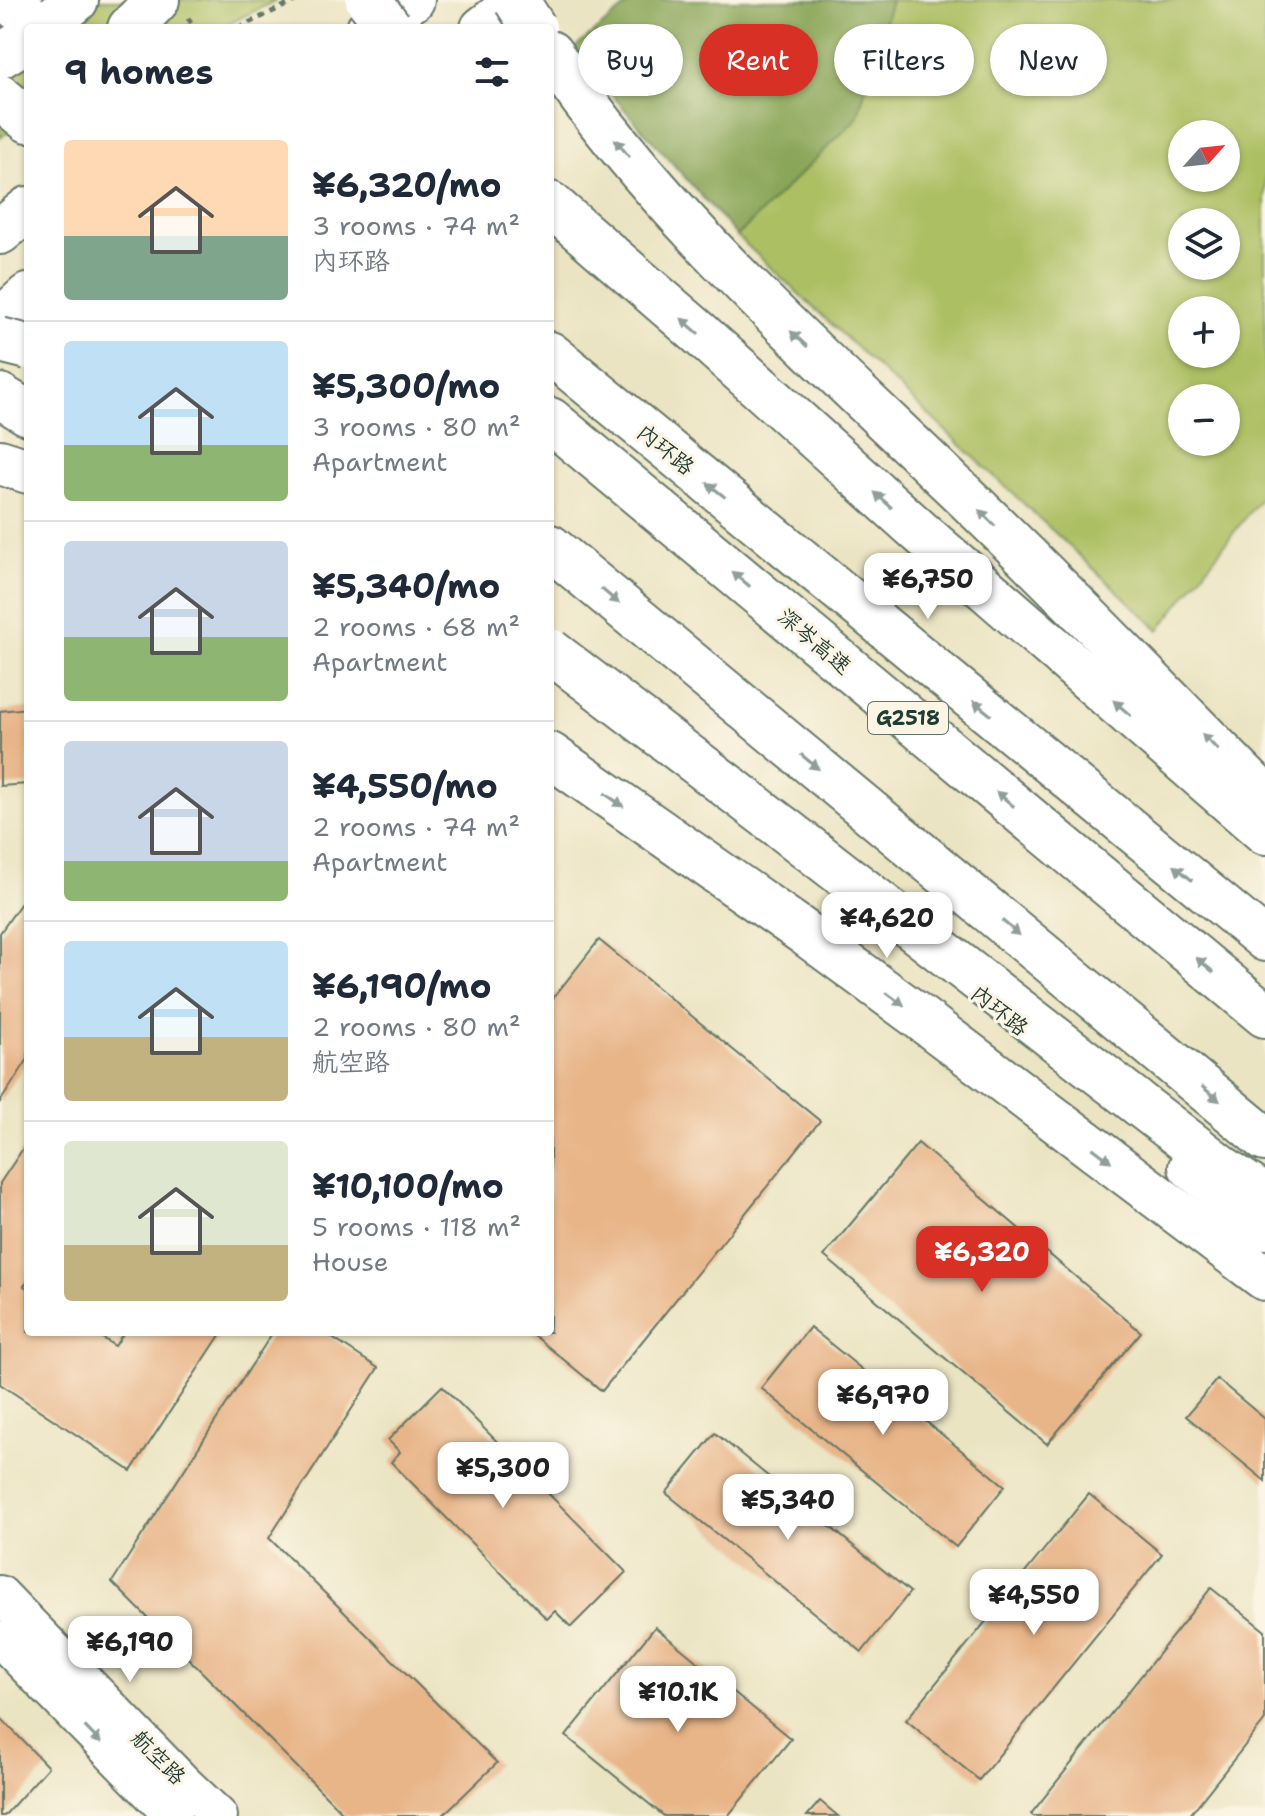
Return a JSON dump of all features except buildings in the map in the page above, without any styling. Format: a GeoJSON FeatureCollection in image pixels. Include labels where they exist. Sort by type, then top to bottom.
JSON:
{"type":"FeatureCollection","features":[{"type":"Feature","properties":{"kind":"main road"},"geometry":{"type":"LineString","coordinates":[[0,56],[24,17],[76,0]]}},
{"type":"Feature","properties":{"kind":"main road"},"geometry":{"type":"LineString","coordinates":[[134,24],[157,0]]}},
{"type":"Feature","properties":{"kind":"main road"},"geometry":{"type":"LineString","coordinates":[[368,0],[387,24]]}},
{"type":"Feature","properties":{"kind":"main road"},"geometry":{"type":"LineString","coordinates":[[374,24],[413,0]]}},
{"type":"Feature","properties":{"kind":"main road"},"geometry":{"type":"LineString","coordinates":[[487,24],[517,0],[532,24]]}},
{"type":"Feature","properties":{"kind":"main road"},"geometry":{"type":"LineString","coordinates":[[554,59],[613,137],[686,223],[786,327],[955,486],[1265,797]]}},
{"type":"Feature","properties":{"kind":"main road"},"geometry":{"type":"LineString","coordinates":[[0,97],[24,117]]}},
{"type":"Feature","properties":{"kind":"main road"},"geometry":{"type":"LineString","coordinates":[[0,121],[24,107]]}},
{"type":"Feature","properties":{"kind":"main road"},"geometry":{"type":"LineString","coordinates":[[554,207],[1265,832]]}},
{"type":"Feature","properties":{"kind":"main road"},"geometry":{"type":"LineString","coordinates":[[0,321],[24,300]]}},
{"type":"Feature","properties":{"kind":"main road"},"geometry":{"type":"LineString","coordinates":[[0,340],[24,343]]}},
{"type":"Feature","properties":{"kind":"main road"},"geometry":{"type":"LineString","coordinates":[[0,348],[24,345]]}},
{"type":"Feature","properties":{"kind":"main road","name":"内环路"},"geometry":{"type":"LineString","coordinates":[[554,356],[1265,940]]}},
{"type":"Feature","properties":{"kind":"main road"},"geometry":{"type":"LineString","coordinates":[[0,396],[24,411]]}},
{"type":"Feature","properties":{"kind":"main road","name":"深岑高速"},"geometry":{"type":"LineString","coordinates":[[554,423],[1265,1015]]}},
{"type":"Feature","properties":{"kind":"main road"},"geometry":{"type":"LineString","coordinates":[[0,462],[24,470]]}},
{"type":"Feature","properties":{"kind":"main road"},"geometry":{"type":"LineString","coordinates":[[554,550],[1265,1139]]}},
{"type":"Feature","properties":{"kind":"main road","name":"内环路"},"geometry":{"type":"LineString","coordinates":[[554,643],[1265,1228]]}},
{"type":"Feature","properties":{"kind":"main road"},"geometry":{"type":"LineString","coordinates":[[554,654],[1210,1159],[1265,1197]]}},
{"type":"Feature","properties":{"kind":"main road"},"geometry":{"type":"LineString","coordinates":[[554,758],[805,933],[1265,1278]]}},
{"type":"Feature","properties":{"kind":"street","name":"航空路"},"geometry":{"type":"LineString","coordinates":[[0,1594],[219,1816]]}},
{"type":"Feature","properties":{"kind":"street","name":"航空路"},"geometry":{"type":"LineString","coordinates":[[0,1639],[173,1816]]}},
{"type":"Feature","properties":{"kind":"path"},"geometry":{"type":"LineString","coordinates":[[246,24],[297,0]]}},
{"type":"Feature","properties":{"kind":"green space"},"geometry":{"type":"Polygon","coordinates":[[[0,0],[277,0],[228,24],[24,24],[24,124],[0,137],[0,0]]]}},
{"type":"Feature","properties":{"kind":"green space"},"geometry":{"type":"Polygon","coordinates":[[[634,0],[891,0],[884,24],[834,24],[834,96],[863,96],[857,118],[737,236],[613,96],[683,96],[683,24],[604,24],[634,0]]]}},
{"type":"Feature","properties":{"kind":"green space"},"geometry":{"type":"Polygon","coordinates":[[[891,0],[1265,0],[1265,492],[1159,630],[737,236],[857,118],[863,96],[974,96],[974,24],[884,24],[891,0]]]}}]}
